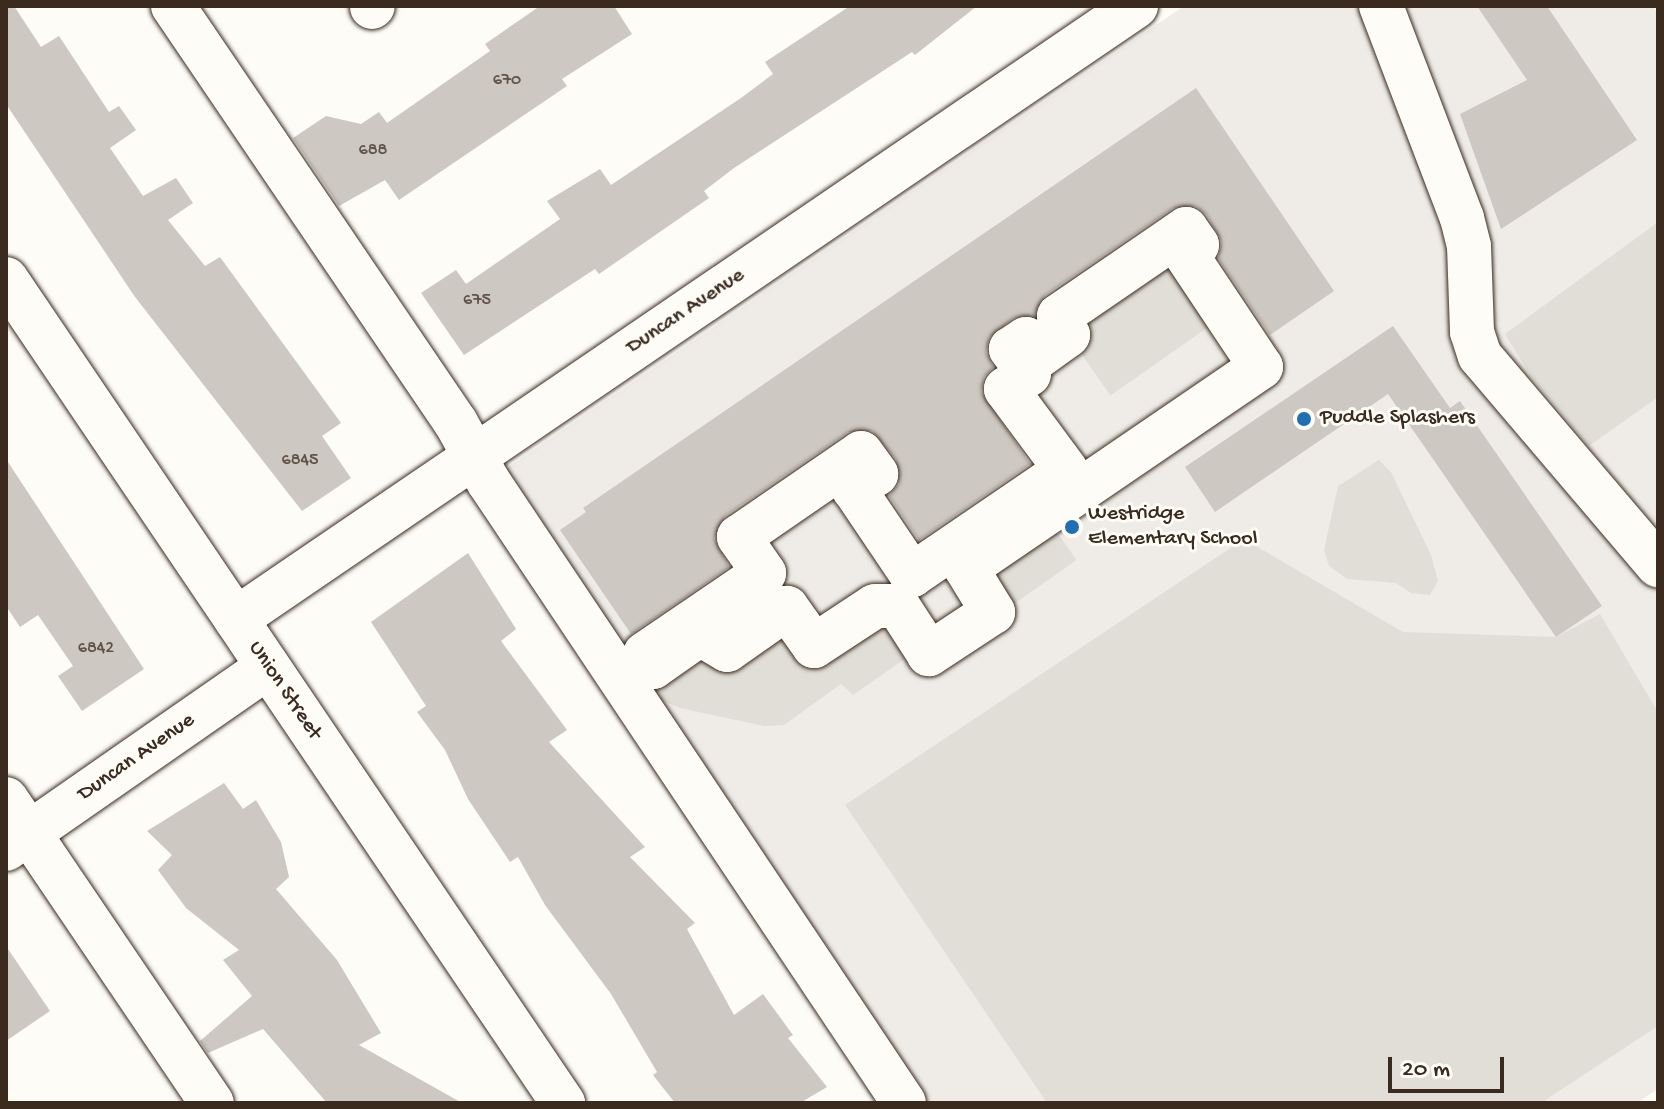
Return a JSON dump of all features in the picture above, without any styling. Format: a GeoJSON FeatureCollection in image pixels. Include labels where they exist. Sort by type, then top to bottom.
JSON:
{"type":"FeatureCollection","features":[{"type":"Feature","properties":{"kind":"street"},"geometry":{"type":"LineString","coordinates":[[173,6],[904,1103]]}},
{"type":"Feature","properties":{"kind":"street","name":"Duncan Avenue"},"geometry":{"type":"LineString","coordinates":[[236,619],[1136,6]]}},
{"type":"Feature","properties":{"kind":"street"},"geometry":{"type":"LineString","coordinates":[[1381,6],[1462,218],[1469,246],[1472,332],[1480,356],[1658,565]]}},
{"type":"Feature","properties":{"kind":"street"},"geometry":{"type":"LineString","coordinates":[[1186,229],[1197,245],[1185,253],[1261,367],[966,568],[993,612],[929,654],[898,606],[875,606],[814,646],[787,608],[727,650],[700,634],[653,667],[645,654],[764,573],[739,537],[861,453],[876,474],[854,489],[912,575],[1066,470],[1006,389],[1029,374],[1011,349],[1026,339],[1039,356],[1068,335],[1059,316],[1186,229]]}},
{"type":"Feature","properties":{"kind":"street","name":"Union Street"},"geometry":{"type":"LineString","coordinates":[[6,279],[563,1103]]}},
{"type":"Feature","properties":{"kind":"street","name":"Duncan Avenue"},"geometry":{"type":"LineString","coordinates":[[14,828],[268,667]]}},
{"type":"Feature","properties":{"kind":"street"},"geometry":{"type":"LineString","coordinates":[[14,828],[212,1103]]}},
{"type":"Feature","properties":{"kind":"shaded area","name":"Westridge Elementary School"},"geometry":{"type":"Polygon","coordinates":[[[1184,6],[1654,6],[1658,15],[1658,1089],[1637,1103],[904,1103],[488,481],[1184,6]]]}},
{"type":"Feature","properties":{"kind":"shaded area"},"geometry":{"type":"Polygon","coordinates":[[[1658,222],[1658,397],[1589,446],[1532,378],[1505,334],[1658,222]]]}},
{"type":"Feature","properties":{"kind":"shaded area"},"geometry":{"type":"Polygon","coordinates":[[[1171,264],[1213,324],[1110,395],[1069,336],[1171,264]]]}},
{"type":"Feature","properties":{"kind":"shaded area"},"geometry":{"type":"Polygon","coordinates":[[[1379,460],[1391,472],[1431,555],[1438,581],[1430,595],[1411,593],[1396,583],[1347,579],[1329,566],[1324,550],[1338,486],[1379,460]]]}},
{"type":"Feature","properties":{"kind":"shaded area"},"geometry":{"type":"Polygon","coordinates":[[[1045,515],[1077,560],[999,615],[967,569],[1045,515]]]}},
{"type":"Feature","properties":{"kind":"shaded area"},"geometry":{"type":"Polygon","coordinates":[[[1244,539],[1403,632],[1556,637],[1600,614],[1658,712],[1658,1026],[1541,1103],[1047,1103],[845,805],[1244,539]]]}},
{"type":"Feature","properties":{"kind":"shaded area"},"geometry":{"type":"Polygon","coordinates":[[[875,606],[923,646],[853,695],[841,684],[784,725],[764,726],[680,708],[656,698],[637,678],[787,608],[814,646],[875,606]]]}},
{"type":"Feature","properties":{"kind":"building"},"geometry":{"type":"Polygon","coordinates":[[[6,6],[14,6],[41,47],[59,36],[109,112],[119,106],[136,130],[110,148],[143,196],[176,178],[193,203],[168,220],[205,266],[220,257],[341,423],[322,436],[351,478],[302,511],[135,297],[6,104],[6,6]]]}},
{"type":"Feature","properties":{"kind":"building"},"geometry":{"type":"Polygon","coordinates":[[[540,6],[614,6],[632,34],[562,79],[567,86],[399,200],[385,180],[339,206],[293,138],[326,116],[361,124],[379,112],[387,123],[490,51],[485,44],[540,6]]]}},
{"type":"Feature","properties":{"kind":"building"},"geometry":{"type":"Polygon","coordinates":[[[850,6],[977,6],[915,55],[912,52],[734,168],[704,191],[709,198],[599,274],[595,269],[464,355],[421,293],[456,270],[466,284],[560,219],[547,201],[600,169],[611,185],[741,98],[773,74],[765,62],[850,6]]]}},
{"type":"Feature","properties":{"kind":"building"},"geometry":{"type":"Polygon","coordinates":[[[1477,6],[1547,6],[1637,140],[1501,229],[1460,114],[1527,80],[1477,6]]]}},
{"type":"Feature","properties":{"kind":"building"},"geometry":{"type":"Polygon","coordinates":[[[1196,88],[1334,291],[1270,335],[1218,258],[1222,242],[1207,215],[1196,206],[1173,208],[1045,295],[1034,316],[1013,318],[989,338],[986,352],[993,367],[984,377],[981,392],[1030,464],[919,540],[889,496],[899,484],[896,459],[872,431],[848,432],[725,516],[714,538],[729,567],[631,634],[560,530],[586,512],[583,508],[1196,88]]]}},
{"type":"Feature","properties":{"kind":"building"},"geometry":{"type":"Polygon","coordinates":[[[1393,326],[1450,408],[1460,401],[1602,606],[1556,637],[1388,394],[1215,512],[1185,467],[1393,326]]]}},
{"type":"Feature","properties":{"kind":"building"},"geometry":{"type":"Polygon","coordinates":[[[6,459],[144,669],[82,711],[58,676],[73,666],[38,615],[20,627],[6,606],[6,459]]]}},
{"type":"Feature","properties":{"kind":"building"},"geometry":{"type":"Polygon","coordinates":[[[468,553],[516,629],[501,641],[567,730],[549,742],[645,847],[630,857],[695,923],[687,929],[734,1015],[763,994],[793,1035],[788,1038],[827,1087],[800,1103],[675,1103],[653,1075],[657,1072],[611,994],[545,905],[518,857],[510,862],[468,799],[445,750],[417,712],[426,706],[371,622],[468,553]]]}},
{"type":"Feature","properties":{"kind":"building"},"geometry":{"type":"Polygon","coordinates":[[[224,783],[243,809],[256,800],[281,842],[289,877],[276,889],[337,960],[381,1033],[359,1045],[462,1103],[327,1103],[263,1029],[208,1053],[200,1041],[252,996],[223,960],[239,950],[186,908],[158,870],[172,855],[147,831],[224,783]]]}},
{"type":"Feature","properties":{"kind":"building"},"geometry":{"type":"Polygon","coordinates":[[[6,946],[50,1011],[6,1041],[6,946]]]}},
{"type":"Feature","properties":{"kind":"place","name":"Puddle Splashers"},"geometry":{"type":"Point","coordinates":[1304,419]}},
{"type":"Feature","properties":{"kind":"place","name":"Westridge Elementary School"},"geometry":{"type":"Point","coordinates":[1072,527]}}]}
